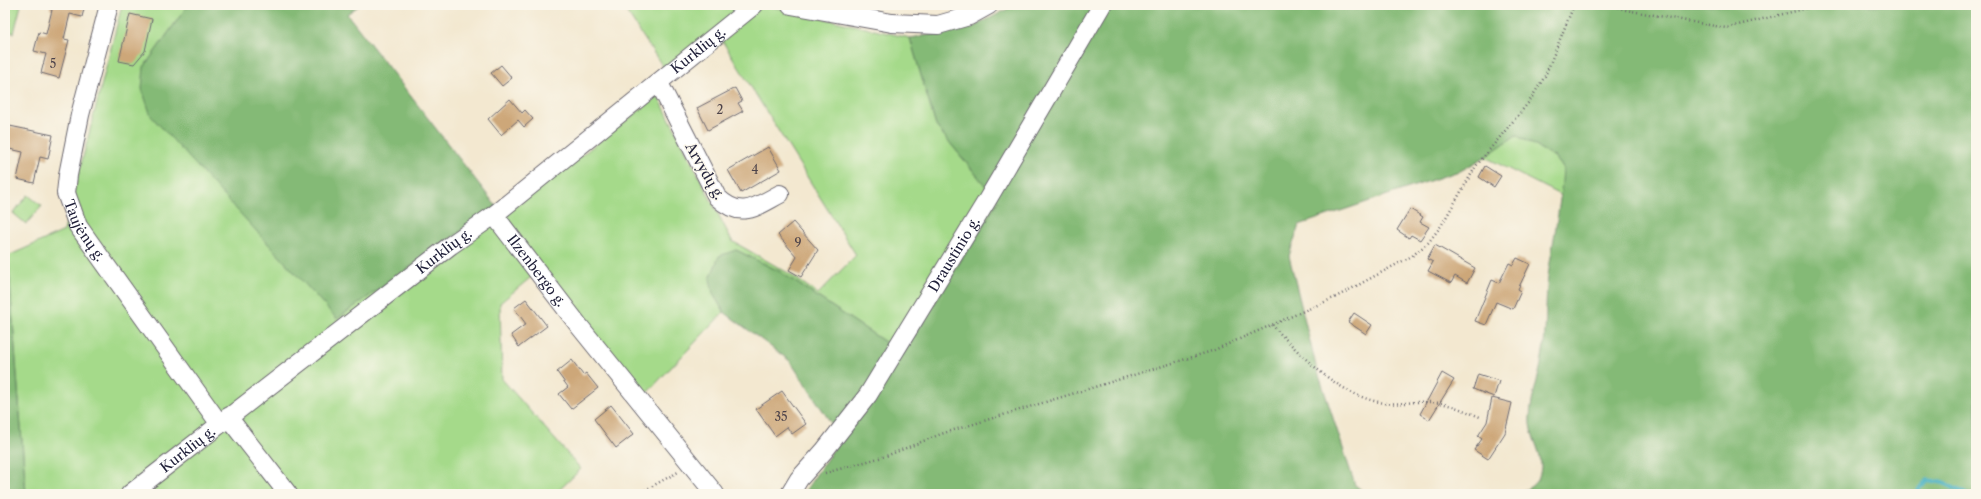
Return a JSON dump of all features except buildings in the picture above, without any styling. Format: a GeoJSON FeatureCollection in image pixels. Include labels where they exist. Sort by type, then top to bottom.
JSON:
{"type":"FeatureCollection","features":[{"type":"Feature","properties":{"kind":"street","name":"Taujėnų g."},"geometry":{"type":"LineString","coordinates":[[109,5],[80,115],[68,176],[66,193],[78,226],[224,420],[288,494]]}},
{"type":"Feature","properties":{"kind":"street","name":"Kurklių g."},"geometry":{"type":"LineString","coordinates":[[130,494],[452,245],[494,215],[754,5]]}},
{"type":"Feature","properties":{"kind":"street"},"geometry":{"type":"LineString","coordinates":[[791,5],[892,23],[938,25],[969,16],[989,5]]}},
{"type":"Feature","properties":{"kind":"street","name":"Draustinio g."},"geometry":{"type":"LineString","coordinates":[[779,494],[795,487],[868,395],[986,202],[1102,5]]}},
{"type":"Feature","properties":{"kind":"street","name":"Arvydų g."},"geometry":{"type":"LineString","coordinates":[[659,83],[717,197],[727,206],[738,210],[749,209],[780,194]]}},
{"type":"Feature","properties":{"kind":"street","name":"Ilzenbergo g."},"geometry":{"type":"LineString","coordinates":[[494,215],[580,327],[715,494]]}},
{"type":"Feature","properties":{"kind":"path"},"geometry":{"type":"LineString","coordinates":[[795,487],[886,456],[942,434],[1212,351],[1336,297],[1412,256],[1428,243],[1441,226],[1476,166],[1528,102],[1545,76],[1574,5]]}},
{"type":"Feature","properties":{"kind":"path"},"geometry":{"type":"LineString","coordinates":[[1610,5],[1626,10],[1726,28],[1820,5]]}},
{"type":"Feature","properties":{"kind":"path"},"geometry":{"type":"LineString","coordinates":[[1272,325],[1302,356],[1340,386],[1357,394],[1386,403],[1428,402],[1443,404],[1460,408],[1480,417]]}},
{"type":"Feature","properties":{"kind":"path"},"geometry":{"type":"LineString","coordinates":[[638,494],[645,488],[691,465]]}},
{"type":"Feature","properties":{"kind":"green space"},"geometry":{"type":"Polygon","coordinates":[[[5,5],[21,5],[14,33],[5,31],[5,5]]]}},
{"type":"Feature","properties":{"kind":"green space"},"geometry":{"type":"Polygon","coordinates":[[[122,5],[188,5],[144,67],[496,206],[503,216],[658,96],[732,241],[790,274],[818,294],[856,255],[723,42],[671,79],[622,5],[764,5],[910,38],[936,126],[998,201],[903,354],[779,271],[736,250],[713,294],[724,312],[644,396],[542,268],[500,303],[502,379],[581,469],[555,494],[26,494],[8,256],[64,231],[122,5]]]}},
{"type":"Feature","properties":{"kind":"green space"},"geometry":{"type":"Polygon","coordinates":[[[188,5],[360,5],[347,14],[496,206],[337,319],[151,116],[142,89],[144,67],[188,5]]]}},
{"type":"Feature","properties":{"kind":"green space"},"geometry":{"type":"Polygon","coordinates":[[[1015,5],[1976,5],[1976,494],[1513,494],[1528,488],[1536,482],[1541,467],[1541,460],[1531,430],[1530,417],[1544,348],[1548,276],[1559,209],[1563,168],[1555,157],[1516,135],[1485,157],[1462,170],[1299,225],[1289,256],[1316,366],[1355,485],[1367,494],[803,494],[841,438],[790,361],[724,312],[713,294],[710,279],[719,256],[736,250],[779,271],[903,354],[998,201],[936,126],[910,38],[971,28],[1015,5]]]}},
{"type":"Feature","properties":{"kind":"green space"},"geometry":{"type":"Polygon","coordinates":[[[1516,135],[1555,157],[1563,168],[1562,196],[1485,157],[1516,135]]]}},
{"type":"Feature","properties":{"kind":"green space"},"geometry":{"type":"Polygon","coordinates":[[[28,195],[42,206],[26,224],[13,213],[28,195]]]}},
{"type":"Feature","properties":{"kind":"green space"},"geometry":{"type":"Polygon","coordinates":[[[5,256],[8,256],[26,494],[5,494],[5,256]]]}},
{"type":"Feature","properties":{"kind":"waterway"},"geometry":{"type":"LineString","coordinates":[[1914,494],[1927,480],[1944,483],[1966,494]]}}]}
